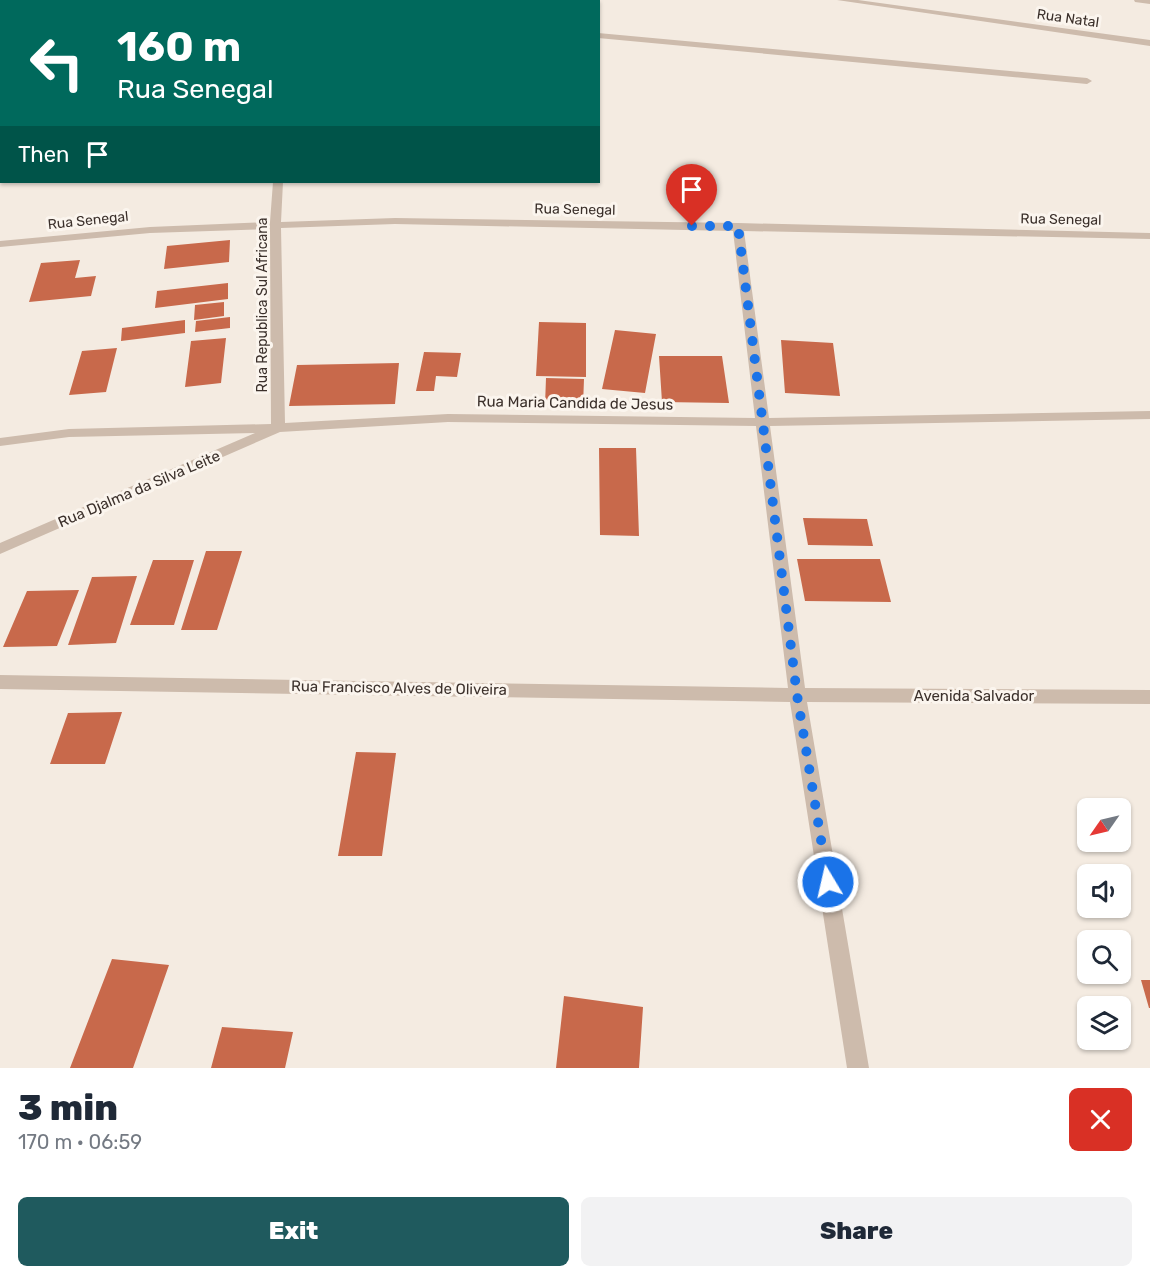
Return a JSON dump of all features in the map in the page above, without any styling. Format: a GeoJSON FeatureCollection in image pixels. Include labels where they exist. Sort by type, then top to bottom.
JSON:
{"type":"FeatureCollection","features":[{"type":"Feature","properties":{"kind":"street","name":"Rua Natal"},"geometry":{"type":"LineString","coordinates":[[841,0],[1150,43]]}},
{"type":"Feature","properties":{"kind":"street"},"geometry":{"type":"LineString","coordinates":[[1138,0],[1150,2]]}},
{"type":"Feature","properties":{"kind":"street"},"geometry":{"type":"LineString","coordinates":[[600,35],[1087,81]]}},
{"type":"Feature","properties":{"kind":"street","name":"Rua Republica Sul Africana"},"geometry":{"type":"LineString","coordinates":[[278,183],[275,225],[278,428]]}},
{"type":"Feature","properties":{"kind":"street","name":"Rua Senegal"},"geometry":{"type":"LineString","coordinates":[[0,244],[150,230],[395,221],[738,226],[1150,236]]}},
{"type":"Feature","properties":{"kind":"street"},"geometry":{"type":"LineString","coordinates":[[738,226],[797,695],[858,1068]]}},
{"type":"Feature","properties":{"kind":"street","name":"Rua Maria Candida de Jesus"},"geometry":{"type":"LineString","coordinates":[[0,442],[69,433],[278,428],[448,418],[762,422],[1150,415]]}},
{"type":"Feature","properties":{"kind":"street","name":"Rua Djalma da Silva Leite"},"geometry":{"type":"LineString","coordinates":[[0,549],[278,428]]}},
{"type":"Feature","properties":{"kind":"street","name":"Rua Francisco Alves de Oliveira"},"geometry":{"type":"LineString","coordinates":[[0,681],[797,695]]}},
{"type":"Feature","properties":{"kind":"street","name":"Avenida Salvador"},"geometry":{"type":"LineString","coordinates":[[797,695],[1150,697]]}},
{"type":"Feature","properties":{"kind":"building"},"geometry":{"type":"Polygon","coordinates":[[[230,240],[229,262],[164,269],[167,246],[230,240]]]}},
{"type":"Feature","properties":{"kind":"building"},"geometry":{"type":"Polygon","coordinates":[[[80,260],[75,278],[96,276],[91,296],[29,302],[41,263],[80,260]]]}},
{"type":"Feature","properties":{"kind":"building"},"geometry":{"type":"Polygon","coordinates":[[[228,283],[228,299],[155,308],[157,291],[228,283]]]}},
{"type":"Feature","properties":{"kind":"building"},"geometry":{"type":"Polygon","coordinates":[[[224,302],[224,316],[194,320],[195,305],[224,302]]]}},
{"type":"Feature","properties":{"kind":"building"},"geometry":{"type":"Polygon","coordinates":[[[230,317],[230,328],[195,332],[196,321],[230,317]]]}},
{"type":"Feature","properties":{"kind":"building"},"geometry":{"type":"Polygon","coordinates":[[[185,320],[185,333],[121,341],[122,328],[185,320]]]}},
{"type":"Feature","properties":{"kind":"building"},"geometry":{"type":"Polygon","coordinates":[[[539,322],[586,323],[586,377],[536,376],[539,322]]]}},
{"type":"Feature","properties":{"kind":"building"},"geometry":{"type":"Polygon","coordinates":[[[615,330],[656,334],[645,393],[602,389],[615,330]]]}},
{"type":"Feature","properties":{"kind":"building"},"geometry":{"type":"Polygon","coordinates":[[[226,338],[221,383],[185,387],[191,341],[226,338]]]}},
{"type":"Feature","properties":{"kind":"building"},"geometry":{"type":"Polygon","coordinates":[[[781,340],[833,343],[840,396],[785,393],[781,340]]]}},
{"type":"Feature","properties":{"kind":"building"},"geometry":{"type":"Polygon","coordinates":[[[117,348],[106,392],[69,395],[82,351],[117,348]]]}},
{"type":"Feature","properties":{"kind":"building"},"geometry":{"type":"Polygon","coordinates":[[[424,352],[461,353],[457,377],[436,376],[434,391],[416,391],[424,352]]]}},
{"type":"Feature","properties":{"kind":"building"},"geometry":{"type":"Polygon","coordinates":[[[659,356],[722,356],[729,403],[662,402],[659,356]]]}},
{"type":"Feature","properties":{"kind":"building"},"geometry":{"type":"Polygon","coordinates":[[[399,363],[395,404],[289,406],[297,365],[399,363]]]}},
{"type":"Feature","properties":{"kind":"building"},"geometry":{"type":"Polygon","coordinates":[[[546,378],[584,379],[583,406],[545,405],[546,378]]]}},
{"type":"Feature","properties":{"kind":"building"},"geometry":{"type":"Polygon","coordinates":[[[599,448],[636,448],[639,536],[600,535],[599,448]]]}},
{"type":"Feature","properties":{"kind":"building"},"geometry":{"type":"Polygon","coordinates":[[[803,518],[867,519],[873,546],[808,545],[803,518]]]}},
{"type":"Feature","properties":{"kind":"building"},"geometry":{"type":"Polygon","coordinates":[[[206,551],[242,551],[217,630],[181,630],[206,551]]]}},
{"type":"Feature","properties":{"kind":"building"},"geometry":{"type":"Polygon","coordinates":[[[797,559],[880,559],[891,602],[805,601],[797,559]]]}},
{"type":"Feature","properties":{"kind":"building"},"geometry":{"type":"Polygon","coordinates":[[[153,560],[194,560],[174,625],[130,625],[153,560]]]}},
{"type":"Feature","properties":{"kind":"building"},"geometry":{"type":"Polygon","coordinates":[[[137,576],[116,643],[68,645],[92,577],[137,576]]]}},
{"type":"Feature","properties":{"kind":"building"},"geometry":{"type":"Polygon","coordinates":[[[79,590],[57,646],[3,647],[27,591],[79,590]]]}},
{"type":"Feature","properties":{"kind":"building"},"geometry":{"type":"Polygon","coordinates":[[[122,712],[105,764],[50,764],[68,713],[122,712]]]}},
{"type":"Feature","properties":{"kind":"building"},"geometry":{"type":"Polygon","coordinates":[[[356,752],[396,753],[382,856],[338,856],[356,752]]]}},
{"type":"Feature","properties":{"kind":"building"},"geometry":{"type":"Polygon","coordinates":[[[112,959],[169,965],[133,1068],[70,1068],[112,959]]]}},
{"type":"Feature","properties":{"kind":"building"},"geometry":{"type":"Polygon","coordinates":[[[1141,980],[1150,980],[1150,1008],[1149,1008],[1141,980]]]}},
{"type":"Feature","properties":{"kind":"building"},"geometry":{"type":"Polygon","coordinates":[[[564,996],[643,1007],[639,1068],[556,1068],[564,996]]]}},
{"type":"Feature","properties":{"kind":"building"},"geometry":{"type":"Polygon","coordinates":[[[222,1027],[293,1032],[285,1068],[211,1068],[222,1027]]]}},
{"type":"Feature","properties":{"kind":"route"},"geometry":{"type":"LineString","coordinates":[[692,226],[738,226],[797,695],[828,882]]}}]}
